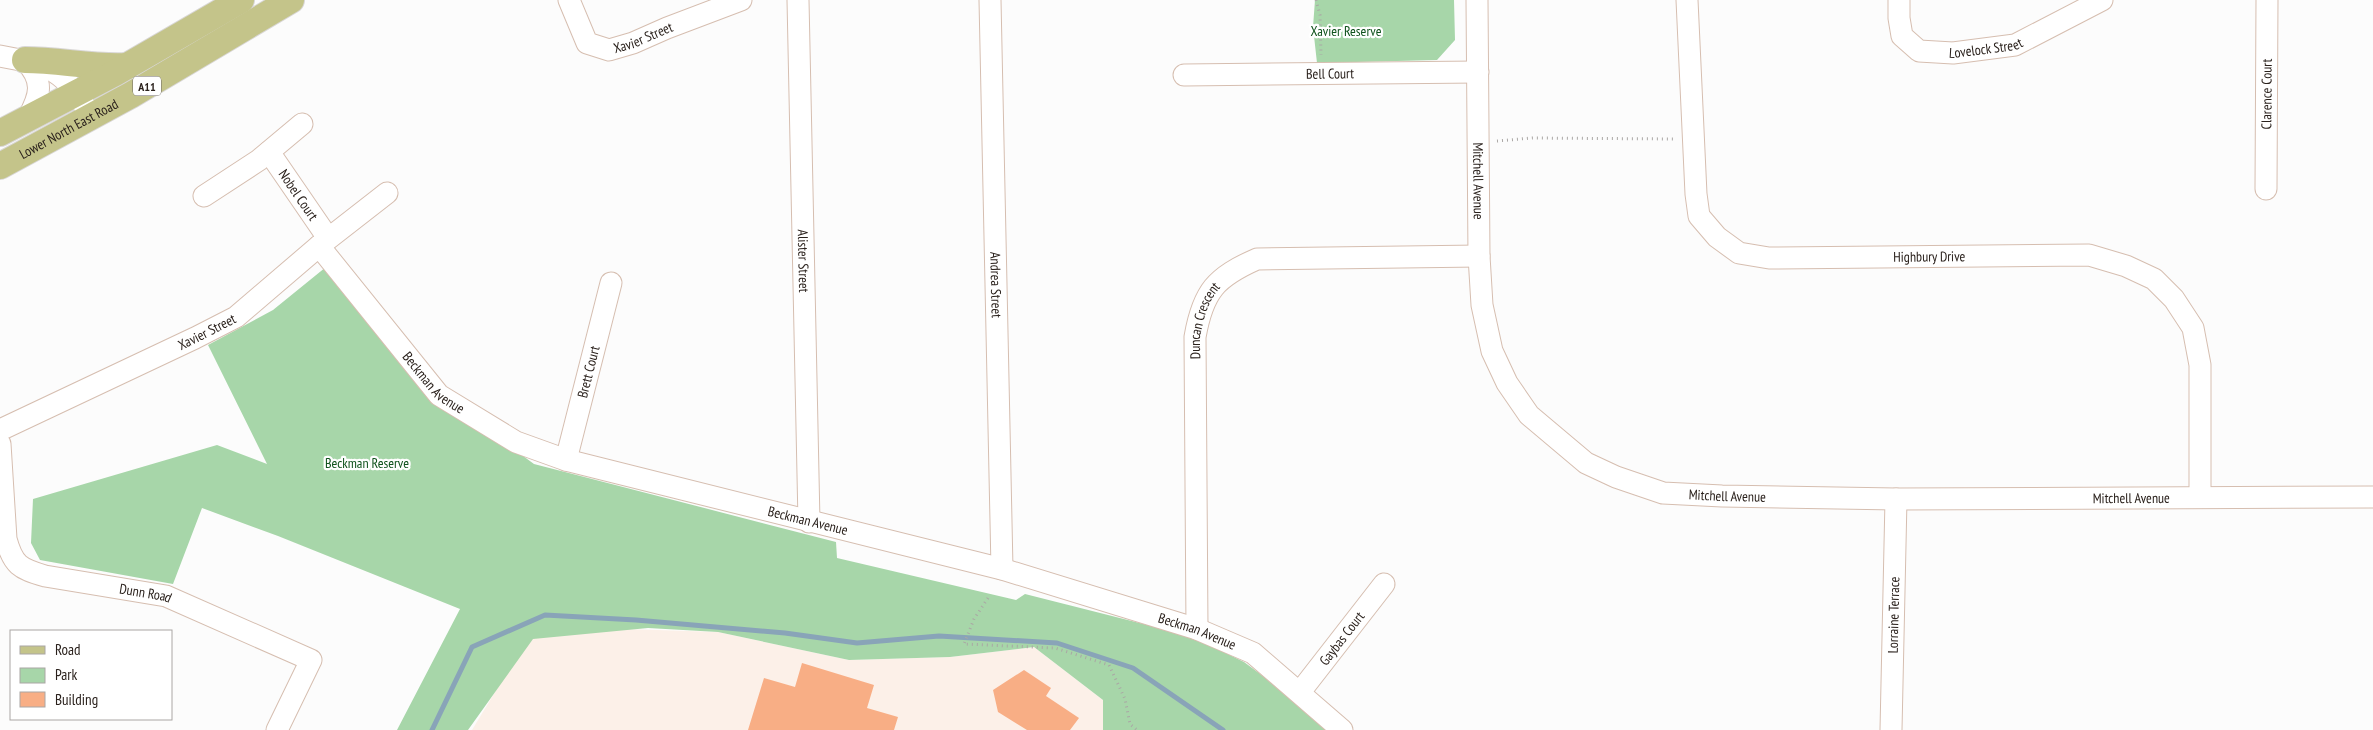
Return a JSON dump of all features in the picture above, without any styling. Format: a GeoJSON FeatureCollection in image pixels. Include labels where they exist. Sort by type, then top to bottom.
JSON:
{"type":"FeatureCollection","features":[{"type":"Feature","properties":{"kind":"main road","name":"Lower North East Road"},"geometry":{"type":"LineString","coordinates":[[0,133],[128,66],[241,0]]}},
{"type":"Feature","properties":{"kind":"main road","name":"Lower North East Road"},"geometry":{"type":"LineString","coordinates":[[0,166],[132,95],[291,0]]}},
{"type":"Feature","properties":{"kind":"main road"},"geometry":{"type":"LineString","coordinates":[[26,60],[53,60],[107,67],[128,66]]}},
{"type":"Feature","properties":{"kind":"street","name":"Xavier Street"},"geometry":{"type":"LineString","coordinates":[[569,0],[587,42],[609,50],[633,43],[741,0]]}},
{"type":"Feature","properties":{"kind":"street","name":"Alister Street"},"geometry":{"type":"LineString","coordinates":[[798,0],[809,522]]}},
{"type":"Feature","properties":{"kind":"street","name":"Andrea Street"},"geometry":{"type":"LineString","coordinates":[[990,0],[1002,569]]}},
{"type":"Feature","properties":{"kind":"street","name":"Mitchell Avenue"},"geometry":{"type":"LineString","coordinates":[[1477,0],[1479,256],[1482,305],[1492,351],[1507,383],[1529,415],[1586,463],[1616,477],[1663,493],[1722,496],[1896,499],[2373,497]]}},
{"type":"Feature","properties":{"kind":"street","name":"Highbury Drive"},"geometry":{"type":"LineString","coordinates":[[1687,0],[1696,194],[1699,216],[1717,237],[1739,253],[1769,258],[2089,255],[2126,266],[2154,279],[2174,299],[2193,328],[2200,365],[2200,497]]}},
{"type":"Feature","properties":{"kind":"street","name":"Lovelock Street"},"geometry":{"type":"LineString","coordinates":[[1899,0],[1898,18],[1902,36],[1919,51],[1954,53],[2015,45],[2102,0]]}},
{"type":"Feature","properties":{"kind":"street","name":"Clarence Court"},"geometry":{"type":"LineString","coordinates":[[2266,189],[2267,0]]}},
{"type":"Feature","properties":{"kind":"street"},"geometry":{"type":"LineString","coordinates":[[0,56],[47,66],[58,73],[78,92],[91,117]]}},
{"type":"Feature","properties":{"kind":"street"},"geometry":{"type":"LineString","coordinates":[[26,60],[36,72],[38,83],[38,97],[28,118]]}},
{"type":"Feature","properties":{"kind":"street","name":"Bell Court"},"geometry":{"type":"LineString","coordinates":[[1184,75],[1478,72]]}},
{"type":"Feature","properties":{"kind":"street"},"geometry":{"type":"LineString","coordinates":[[204,196],[269,152],[302,124]]}},
{"type":"Feature","properties":{"kind":"street","name":"Nobel Court"},"geometry":{"type":"LineString","coordinates":[[269,152],[323,242]]}},
{"type":"Feature","properties":{"kind":"street","name":"Xavier Street"},"geometry":{"type":"LineString","coordinates":[[0,430],[195,338],[236,316],[323,242],[387,193]]}},
{"type":"Feature","properties":{"kind":"street","name":"Beckman Avenue"},"geometry":{"type":"LineString","coordinates":[[323,242],[439,395],[516,442],[566,460],[1002,569],[1197,629],[1253,653],[1342,730]]}},
{"type":"Feature","properties":{"kind":"street","name":"Duncan Crescent"},"geometry":{"type":"LineString","coordinates":[[1197,629],[1195,337],[1199,315],[1211,288],[1231,271],[1257,259],[1479,256]]}},
{"type":"Feature","properties":{"kind":"street","name":"Brett Court"},"geometry":{"type":"LineString","coordinates":[[566,460],[611,283]]}},
{"type":"Feature","properties":{"kind":"street","name":"Dunn Road"},"geometry":{"type":"LineString","coordinates":[[0,444],[6,539],[10,554],[18,565],[26,571],[45,576],[166,596],[310,660],[277,730]]}},
{"type":"Feature","properties":{"kind":"street","name":"Lorraine Terrace"},"geometry":{"type":"LineString","coordinates":[[1891,730],[1896,499]]}},
{"type":"Feature","properties":{"kind":"street","name":"Gaybas Court"},"geometry":{"type":"LineString","coordinates":[[1300,692],[1384,584]]}},
{"type":"Feature","properties":{"kind":"path"},"geometry":{"type":"LineString","coordinates":[[1316,0],[1320,15],[1322,74]]}},
{"type":"Feature","properties":{"kind":"path"},"geometry":{"type":"LineString","coordinates":[[1478,142],[1532,138],[1693,140]]}},
{"type":"Feature","properties":{"kind":"path"},"geometry":{"type":"LineString","coordinates":[[988,598],[974,619],[964,644],[1055,648],[1109,665],[1125,698],[1130,724],[1136,730]]}},
{"type":"Feature","properties":{"kind":"shaded area"},"geometry":{"type":"Polygon","coordinates":[[[535,626],[718,632],[849,660],[950,657],[1034,647],[1103,700],[1103,730],[472,730],[535,626]]]}},
{"type":"Feature","properties":{"kind":"green space","name":"Xavier Reserve"},"geometry":{"type":"Polygon","coordinates":[[[1315,0],[1454,0],[1455,40],[1437,60],[1317,63],[1313,27],[1315,0]]]}},
{"type":"Feature","properties":{"kind":"green space","name":"Beckman Reserve"},"geometry":{"type":"Polygon","coordinates":[[[326,267],[439,395],[534,464],[836,542],[837,558],[1016,600],[1025,594],[1191,636],[1244,662],[1286,693],[1327,730],[1103,730],[1103,700],[1034,647],[950,657],[849,660],[718,632],[648,628],[533,639],[468,730],[397,730],[460,609],[278,536],[202,508],[173,584],[40,560],[31,543],[33,499],[217,445],[267,464],[208,345],[273,310],[326,267]]]}},
{"type":"Feature","properties":{"kind":"building"},"geometry":{"type":"Polygon","coordinates":[[[802,663],[874,685],[867,708],[898,717],[894,730],[748,730],[764,678],[795,687],[802,663]]]}},
{"type":"Feature","properties":{"kind":"building"},"geometry":{"type":"Polygon","coordinates":[[[1024,670],[1051,688],[1046,696],[1079,718],[1070,730],[1027,730],[998,712],[993,690],[1024,670]]]}},
{"type":"Feature","properties":{"kind":"waterway"},"geometry":{"type":"LineString","coordinates":[[432,730],[472,647],[545,615],[636,620],[785,633],[857,643],[939,636],[1057,643],[1133,668],[1223,730]]}}]}
